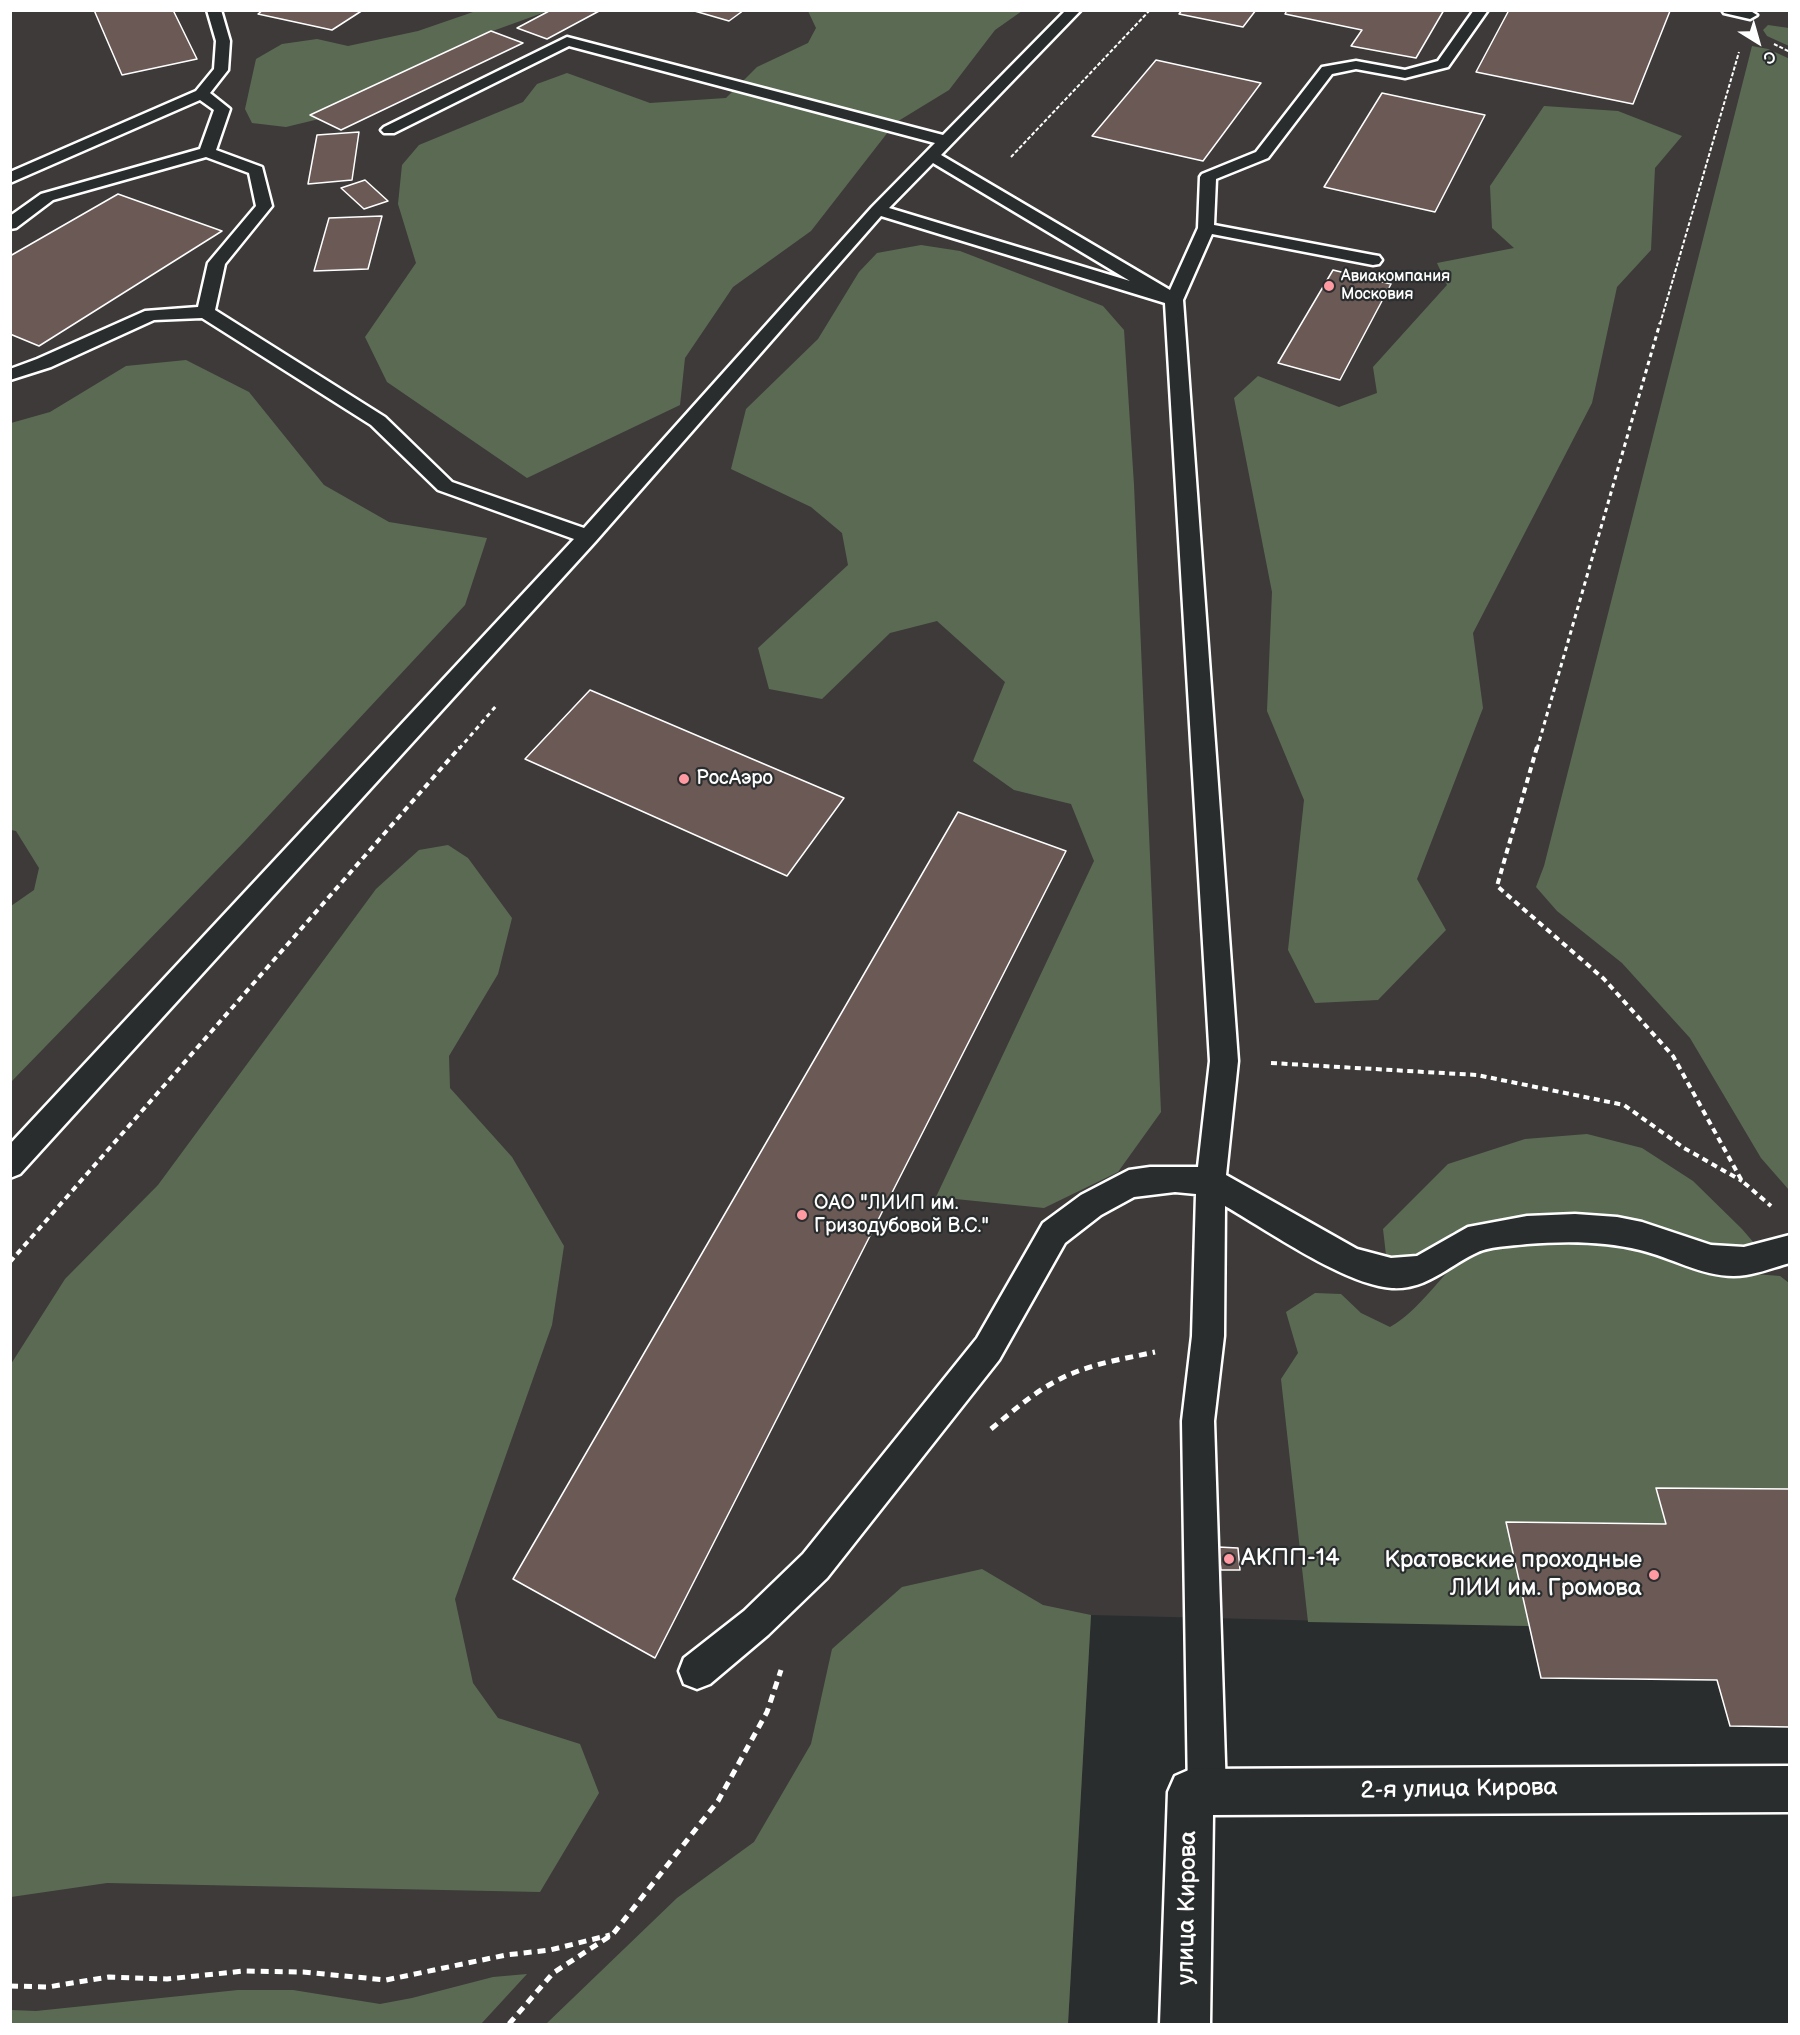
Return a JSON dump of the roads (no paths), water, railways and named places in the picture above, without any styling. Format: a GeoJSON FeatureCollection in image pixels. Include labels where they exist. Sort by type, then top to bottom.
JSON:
{"type":"FeatureCollection","features":[{"type":"Feature","properties":{"kind":"street","name":"2-я улица Кирова"},"geometry":{"type":"LineString","coordinates":[[1199,1792],[1790,1789]]}},
{"type":"Feature","properties":{"kind":"street","name":"улица Кирова"},"geometry":{"type":"LineString","coordinates":[[1185,2025],[1199,1792]]}},
{"type":"Feature","properties":{"kind":"lane"},"geometry":{"type":"LineString","coordinates":[[14,177],[201,94],[221,70],[223,41],[214,10]]}},
{"type":"Feature","properties":{"kind":"lane"},"geometry":{"type":"LineString","coordinates":[[10,1165],[588,537],[878,210],[1074,10]]}},
{"type":"Feature","properties":{"kind":"lane"},"geometry":{"type":"LineString","coordinates":[[1199,1792],[1204,1594],[1198,1421],[1208,1336],[1212,1182],[1224,1061],[1174,300],[1206,228],[1208,177],[1262,155],[1328,70],[1356,64],[1405,74],[1443,64],[1481,10]]}},
{"type":"Feature","properties":{"kind":"lane"},"geometry":{"type":"LineString","coordinates":[[1729,10],[1750,15]]}},
{"type":"Feature","properties":{"kind":"lane"},"geometry":{"type":"LineString","coordinates":[[388,130],[567,41],[940,148],[1174,300]]}},
{"type":"Feature","properties":{"kind":"lane"},"geometry":{"type":"LineString","coordinates":[[201,94],[222,109],[207,152]]}},
{"type":"Feature","properties":{"kind":"lane"},"geometry":{"type":"LineString","coordinates":[[10,224],[47,197],[207,152],[256,170],[264,206],[216,262],[206,312]]}},
{"type":"Feature","properties":{"kind":"lane"},"geometry":{"type":"LineString","coordinates":[[14,177],[47,197]]}},
{"type":"Feature","properties":{"kind":"lane"},"geometry":{"type":"LineString","coordinates":[[878,210],[1174,300]]}},
{"type":"Feature","properties":{"kind":"lane"},"geometry":{"type":"LineString","coordinates":[[1206,228],[1373,260]]}},
{"type":"Feature","properties":{"kind":"lane"},"geometry":{"type":"LineString","coordinates":[[10,375],[44,363],[151,315],[206,312],[378,421],[445,486],[588,537]]}},
{"type":"Feature","properties":{"kind":"lane"},"geometry":{"type":"LineString","coordinates":[[10,353],[44,363]]}},
{"type":"Feature","properties":{"kind":"lane"},"geometry":{"type":"LineString","coordinates":[[697,1671],[756,1623],[815,1566],[988,1348],[1054,1233],[1091,1205],[1129,1184],[1175,1179],[1212,1182],[1352,1262],[1391,1273],[1421,1270],[1468,1241],[1527,1230],[1575,1228],[1617,1231],[1642,1236],[1710,1259],[1744,1260],[1790,1249]]}},
{"type":"Feature","properties":{"kind":"place","name":"Авиакомпания Московия"},"geometry":{"type":"Point","coordinates":[1329,286]}},
{"type":"Feature","properties":{"kind":"place","name":"РосАэро"},"geometry":{"type":"Point","coordinates":[684,779]}},
{"type":"Feature","properties":{"kind":"place","name":"ОАО \"ЛИИП им. Гризодубовой В.С.\""},"geometry":{"type":"Point","coordinates":[802,1215]}},
{"type":"Feature","properties":{"kind":"place","name":"АКПП-14"},"geometry":{"type":"Point","coordinates":[1229,1559]}},
{"type":"Feature","properties":{"kind":"place","name":"Кратовские проходные ЛИИ им. Громова"},"geometry":{"type":"Point","coordinates":[1654,1575]}}]}
